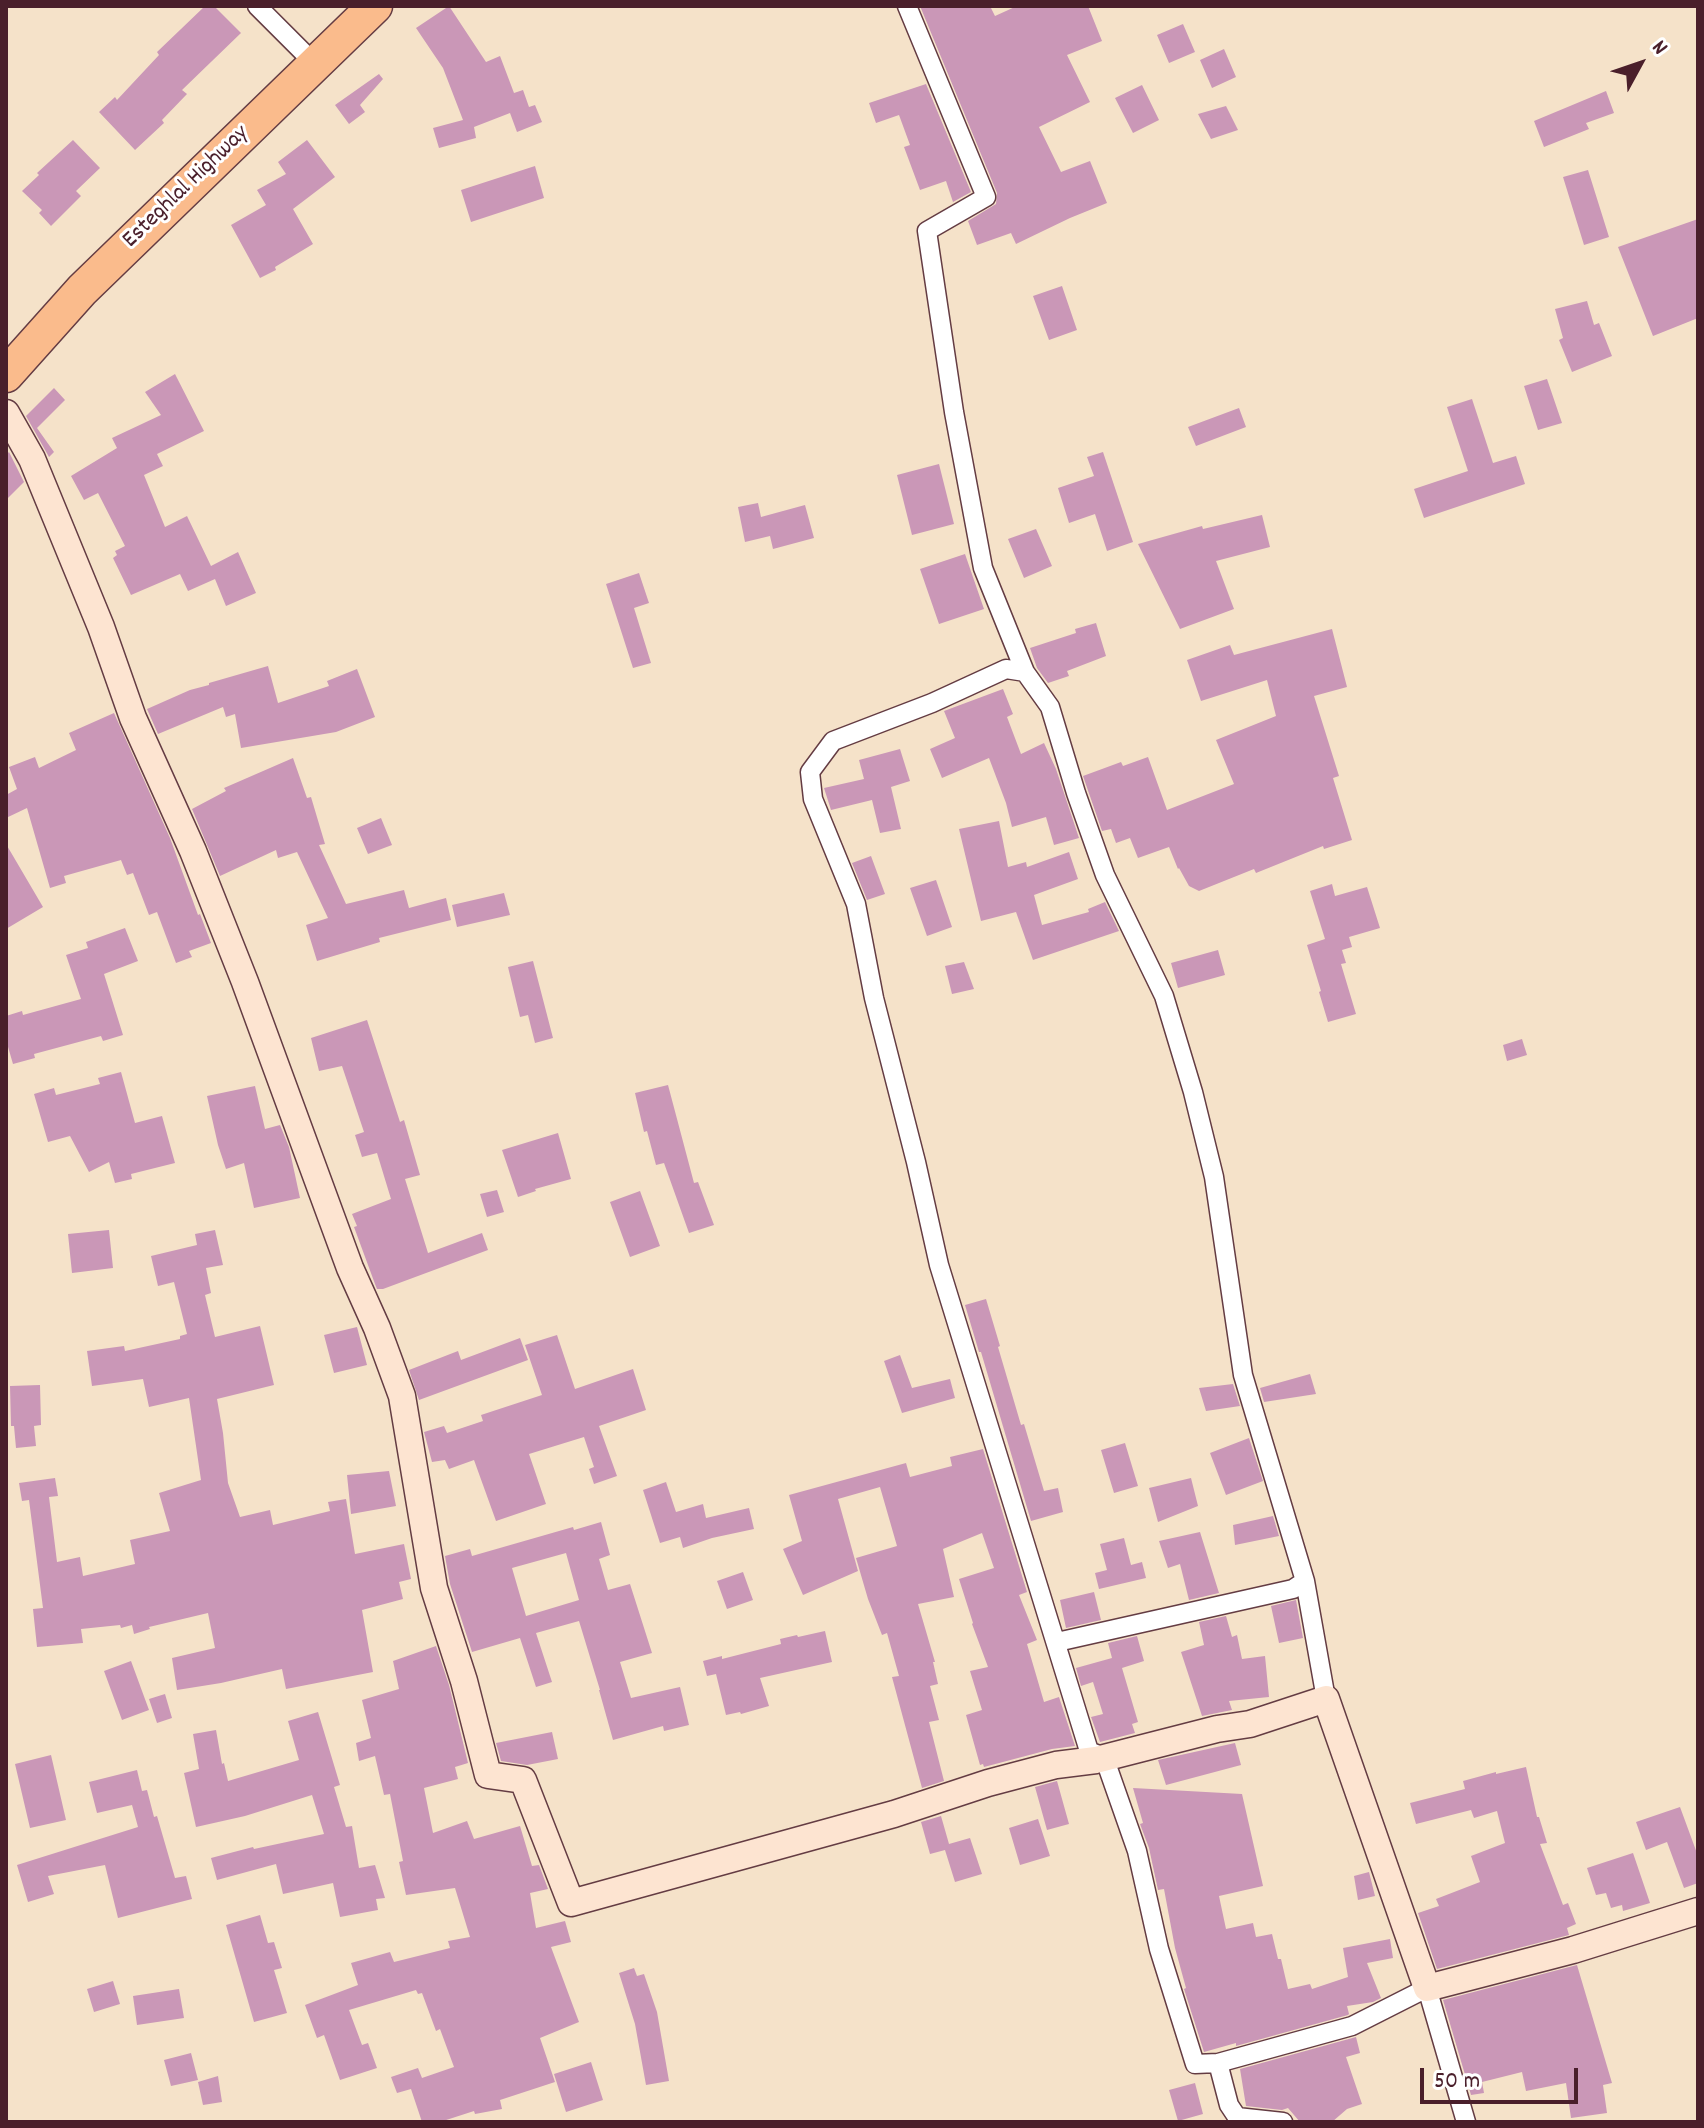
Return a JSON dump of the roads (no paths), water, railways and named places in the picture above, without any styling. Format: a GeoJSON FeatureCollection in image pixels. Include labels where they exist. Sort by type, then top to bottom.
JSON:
{"type":"FeatureCollection","features":[{"type":"Feature","properties":{"kind":"highway","name":"Esteghlal Highway"},"geometry":{"type":"LineString","coordinates":[[6,375],[82,290],[375,6]]}},
{"type":"Feature","properties":{"kind":"street"},"geometry":{"type":"LineString","coordinates":[[257,6],[315,64]]}},
{"type":"Feature","properties":{"kind":"street"},"geometry":{"type":"LineString","coordinates":[[907,6],[986,197],[927,231],[954,412],[983,568],[1025,672],[1050,707],[1105,875],[1164,996],[1214,1177],[1243,1375],[1305,1581],[1326,1699],[1427,1988],[1466,2122]]}},
{"type":"Feature","properties":{"kind":"street"},"geometry":{"type":"LineString","coordinates":[[6,413],[32,459],[101,627],[133,718],[205,880],[350,1268],[377,1328],[402,1396],[434,1588],[464,1681],[488,1775],[523,1780],[571,1903],[894,1814],[988,1783],[1056,1765],[1250,1724],[1326,1699]]}},
{"type":"Feature","properties":{"kind":"street"},"geometry":{"type":"LineString","coordinates":[[1025,672],[1006,669],[932,703],[833,741],[810,772],[813,799],[856,904],[874,998],[939,1265],[1089,1751],[1104,1757],[1137,1851],[1159,1949],[1195,2064],[1218,2063],[1352,2026],[1427,1988],[1573,1950],[1698,1911]]}},
{"type":"Feature","properties":{"kind":"street"},"geometry":{"type":"LineString","coordinates":[[1057,1642],[1293,1589],[1305,1581]]}},
{"type":"Feature","properties":{"kind":"street"},"geometry":{"type":"LineString","coordinates":[[1218,2063],[1229,2105],[1237,2117],[1283,2122]]}}]}
